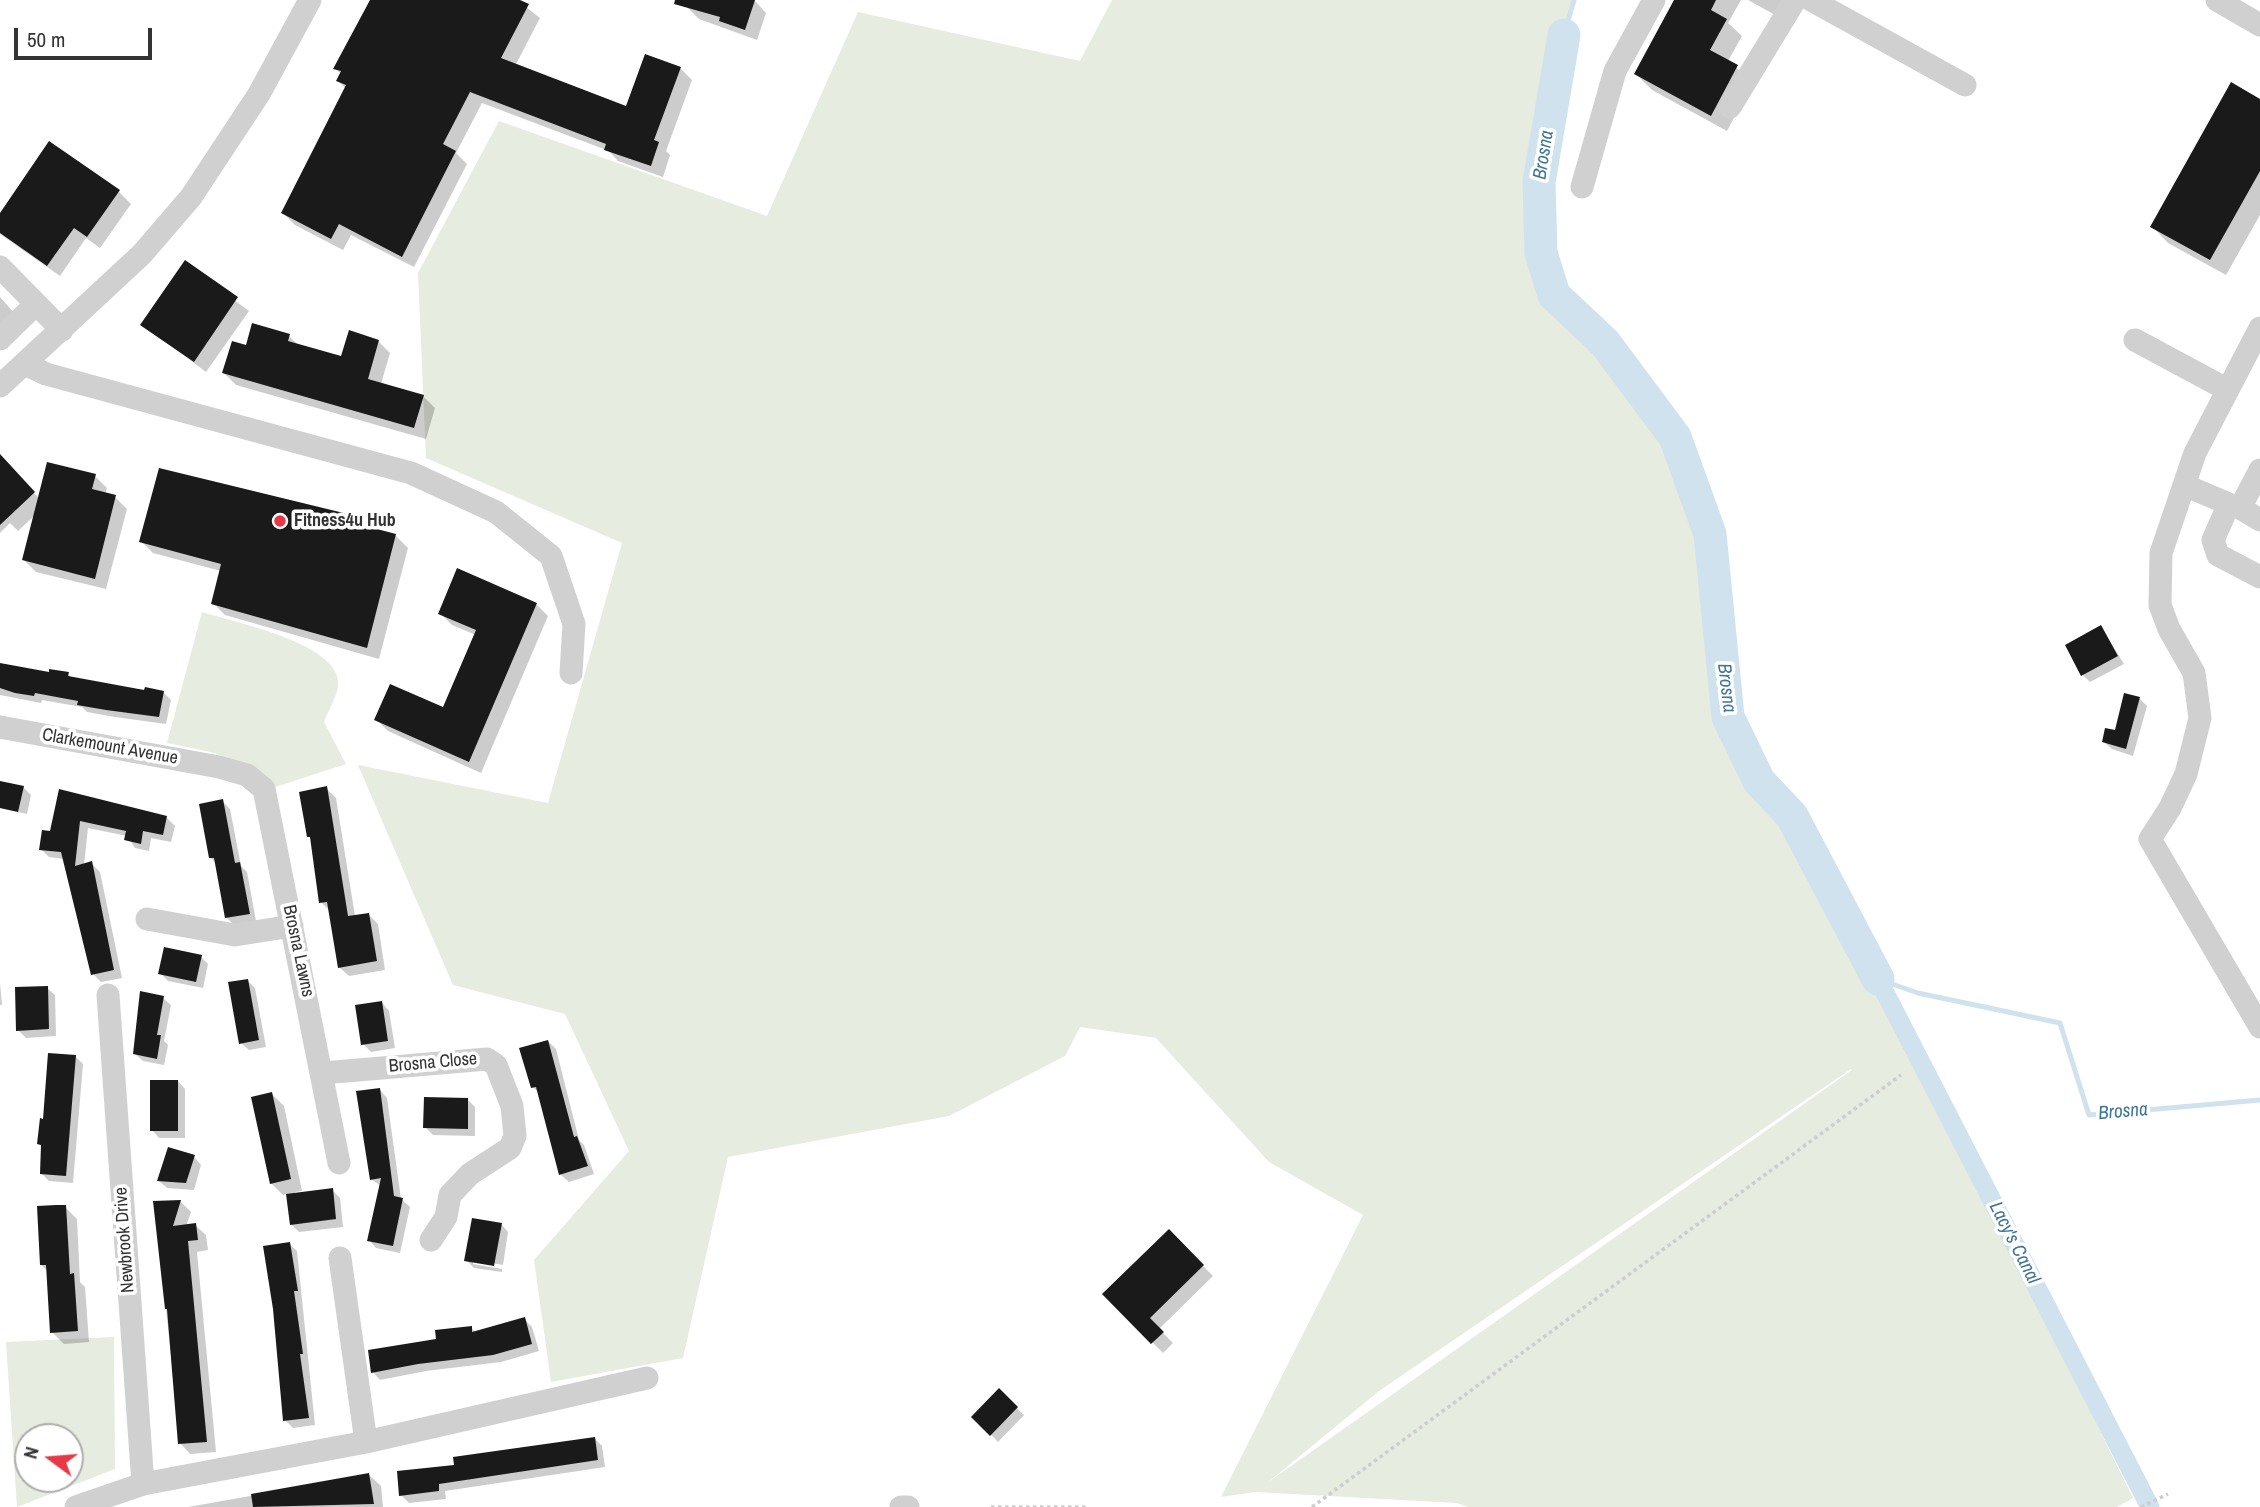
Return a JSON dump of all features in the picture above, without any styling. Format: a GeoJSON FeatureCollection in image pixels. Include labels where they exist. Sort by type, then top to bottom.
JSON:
{"type":"FeatureCollection","features":[{"type":"Feature","properties":{"kind":"street"},"geometry":{"type":"LineString","coordinates":[[0,386],[142,254],[191,197],[260,94],[310,0]]}},
{"type":"Feature","properties":{"kind":"street"},"geometry":{"type":"LineString","coordinates":[[1582,187],[1615,71],[1654,0]]}},
{"type":"Feature","properties":{"kind":"street"},"geometry":{"type":"LineString","coordinates":[[1730,107],[1795,0]]}},
{"type":"Feature","properties":{"kind":"street"},"geometry":{"type":"LineString","coordinates":[[1811,0],[1965,85]]}},
{"type":"Feature","properties":{"kind":"street"},"geometry":{"type":"LineString","coordinates":[[2217,0],[2260,25]]}},
{"type":"Feature","properties":{"kind":"street"},"geometry":{"type":"LineString","coordinates":[[0,267],[62,330]]}},
{"type":"Feature","properties":{"kind":"street"},"geometry":{"type":"LineString","coordinates":[[0,339],[36,304]]}},
{"type":"Feature","properties":{"kind":"street"},"geometry":{"type":"LineString","coordinates":[[2260,328],[2195,453],[2161,553],[2160,605],[2169,629],[2194,673],[2200,718],[2196,746],[2186,774],[2170,808],[2150,839],[2260,1027]]}},
{"type":"Feature","properties":{"kind":"street"},"geometry":{"type":"LineString","coordinates":[[2135,340],[2228,390]]}},
{"type":"Feature","properties":{"kind":"street"},"geometry":{"type":"LineString","coordinates":[[25,365],[46,374],[411,473],[496,512],[551,556],[574,624],[571,673]]}},
{"type":"Feature","properties":{"kind":"street"},"geometry":{"type":"LineString","coordinates":[[2260,470],[2240,508],[2260,520]]}},
{"type":"Feature","properties":{"kind":"street"},"geometry":{"type":"LineString","coordinates":[[2184,485],[2229,504],[2213,540],[2218,555],[2260,577]]}},
{"type":"Feature","properties":{"kind":"street","name":"Clarkemount Avenue"},"geometry":{"type":"LineString","coordinates":[[0,727],[219,767]]}},
{"type":"Feature","properties":{"kind":"street","name":"Brosna Lawns"},"geometry":{"type":"LineString","coordinates":[[219,767],[247,775],[264,789],[339,1163]]}},
{"type":"Feature","properties":{"kind":"street"},"geometry":{"type":"LineString","coordinates":[[147,919],[235,935],[292,926]]}},
{"type":"Feature","properties":{"kind":"street","name":"Newbrook Drive"},"geometry":{"type":"LineString","coordinates":[[108,995],[143,1484]]}},
{"type":"Feature","properties":{"kind":"street","name":"Brosna Close"},"geometry":{"type":"LineString","coordinates":[[323,1073],[487,1059],[496,1065],[512,1106],[514,1136],[510,1148],[470,1174],[450,1195],[446,1217],[431,1240]]}},
{"type":"Feature","properties":{"kind":"street"},"geometry":{"type":"LineString","coordinates":[[340,1258],[366,1442]]}},
{"type":"Feature","properties":{"kind":"street"},"geometry":{"type":"LineString","coordinates":[[76,1507],[143,1484],[366,1442],[647,1378]]}},
{"type":"Feature","properties":{"kind":"path"},"geometry":{"type":"LineString","coordinates":[[1312,1507],[1902,1075]]}},
{"type":"Feature","properties":{"kind":"path"},"geometry":{"type":"LineString","coordinates":[[2141,1507],[2168,1494]]}},
{"type":"Feature","properties":{"kind":"path"},"geometry":{"type":"LineString","coordinates":[[991,1507],[1086,1507]]}},
{"type":"Feature","properties":{"kind":"shaded area"},"geometry":{"type":"Polygon","coordinates":[[[1112,0],[1574,0],[1564,35],[1539,182],[1541,253],[1554,295],[1605,343],[1675,437],[1710,534],[1728,717],[1759,781],[1792,816],[1878,979],[2133,1498],[2117,1507],[1468,1507],[1457,1503],[1255,1492],[1221,1497],[1363,1215],[1269,1162],[1156,1038],[1080,1027],[1065,1056],[949,1116],[728,1157],[683,1358],[551,1382],[534,1260],[629,1151],[565,1014],[453,985],[358,765],[548,803],[622,543],[426,458],[418,273],[499,121],[767,216],[858,12],[1080,61],[1112,0]],[[1852,1070],[1379,1391],[1267,1483],[1852,1070]]]}},
{"type":"Feature","properties":{"kind":"shaded area"},"geometry":{"type":"Polygon","coordinates":[[[202,612],[284,637],[324,658],[335,671],[338,686],[324,722],[346,764],[275,787],[248,768],[224,756],[167,743],[202,612]]]}},
{"type":"Feature","properties":{"kind":"shaded area"},"geometry":{"type":"Polygon","coordinates":[[[114,1337],[115,1469],[84,1481],[84,1423],[14,1423],[14,1462],[6,1342],[114,1337]]]}},
{"type":"Feature","properties":{"kind":"shaded area"},"geometry":{"type":"Polygon","coordinates":[[[16,1493],[53,1493],[17,1507],[16,1493]]]}},
{"type":"Feature","properties":{"kind":"building"},"geometry":{"type":"Polygon","coordinates":[[[370,0],[520,0],[529,4],[501,58],[626,106],[645,54],[681,67],[654,140],[659,142],[651,166],[604,150],[606,144],[470,92],[443,144],[456,151],[402,257],[339,224],[331,239],[281,213],[346,85],[336,81],[341,71],[333,69],[370,0]]]}},
{"type":"Feature","properties":{"kind":"building"},"geometry":{"type":"Polygon","coordinates":[[[675,0],[755,0],[745,30],[719,21],[720,17],[674,4],[675,0]]]}},
{"type":"Feature","properties":{"kind":"building"},"geometry":{"type":"Polygon","coordinates":[[[1674,0],[1716,0],[1711,10],[1727,19],[1710,50],[1738,65],[1711,116],[1634,74],[1674,0]]]}},
{"type":"Feature","properties":{"kind":"building"},"geometry":{"type":"Polygon","coordinates":[[[2231,82],[2260,99],[2260,171],[2210,260],[2150,227],[2231,82]]]}},
{"type":"Feature","properties":{"kind":"building"},"geometry":{"type":"Polygon","coordinates":[[[49,141],[120,190],[87,237],[74,228],[47,266],[0,233],[0,213],[49,141]]]}},
{"type":"Feature","properties":{"kind":"building"},"geometry":{"type":"Polygon","coordinates":[[[185,260],[238,297],[194,362],[140,325],[185,260]]]}},
{"type":"Feature","properties":{"kind":"building"},"geometry":{"type":"Polygon","coordinates":[[[252,323],[290,334],[288,341],[341,356],[349,330],[379,340],[368,379],[424,395],[414,428],[222,373],[232,341],[246,345],[252,323]]]}},
{"type":"Feature","properties":{"kind":"building"},"geometry":{"type":"Polygon","coordinates":[[[0,454],[35,492],[0,525],[0,454]]]}},
{"type":"Feature","properties":{"kind":"building"},"geometry":{"type":"Polygon","coordinates":[[[47,462],[96,474],[92,489],[116,495],[95,579],[22,560],[47,462]]]}},
{"type":"Feature","properties":{"kind":"building"},"geometry":{"type":"Polygon","coordinates":[[[159,468],[356,516],[354,523],[396,534],[367,648],[211,604],[221,564],[139,542],[159,468]]]}},
{"type":"Feature","properties":{"kind":"building"},"geometry":{"type":"Polygon","coordinates":[[[457,568],[537,603],[469,762],[374,720],[390,684],[443,707],[476,630],[438,614],[457,568]]]}},
{"type":"Feature","properties":{"kind":"building"},"geometry":{"type":"Polygon","coordinates":[[[2101,625],[2118,656],[2081,676],[2065,645],[2101,625]]]}},
{"type":"Feature","properties":{"kind":"building"},"geometry":{"type":"Polygon","coordinates":[[[0,663],[49,672],[49,669],[69,672],[68,676],[164,691],[159,717],[77,705],[78,701],[35,693],[34,696],[15,693],[0,688],[0,663]]]}},
{"type":"Feature","properties":{"kind":"building"},"geometry":{"type":"Polygon","coordinates":[[[2124,693],[2140,697],[2126,749],[2102,742],[2105,728],[2115,730],[2124,693]]]}},
{"type":"Feature","properties":{"kind":"building"},"geometry":{"type":"Polygon","coordinates":[[[0,781],[24,786],[18,812],[0,808],[0,781]]]}},
{"type":"Feature","properties":{"kind":"building"},"geometry":{"type":"Polygon","coordinates":[[[327,786],[348,916],[369,913],[377,961],[338,968],[327,902],[319,903],[310,837],[307,837],[299,792],[327,786]]]}},
{"type":"Feature","properties":{"kind":"building"},"geometry":{"type":"Polygon","coordinates":[[[59,789],[167,816],[163,835],[143,831],[141,844],[124,840],[126,831],[80,821],[75,866],[92,861],[114,970],[91,975],[61,852],[39,850],[42,830],[50,831],[59,789]]]}},
{"type":"Feature","properties":{"kind":"building"},"geometry":{"type":"Polygon","coordinates":[[[223,799],[235,863],[240,862],[250,914],[225,918],[214,858],[209,858],[199,804],[223,799]]]}},
{"type":"Feature","properties":{"kind":"building"},"geometry":{"type":"Polygon","coordinates":[[[164,947],[202,955],[196,982],[158,974],[164,947]]]}},
{"type":"Feature","properties":{"kind":"building"},"geometry":{"type":"Polygon","coordinates":[[[248,979],[259,1040],[239,1044],[228,982],[248,979]]]}},
{"type":"Feature","properties":{"kind":"building"},"geometry":{"type":"Polygon","coordinates":[[[48,986],[49,1029],[16,1031],[15,987],[48,986]]]}},
{"type":"Feature","properties":{"kind":"building"},"geometry":{"type":"Polygon","coordinates":[[[140,991],[164,996],[157,1035],[161,1035],[157,1059],[133,1054],[140,991]]]}},
{"type":"Feature","properties":{"kind":"building"},"geometry":{"type":"Polygon","coordinates":[[[382,1001],[388,1041],[361,1045],[355,1005],[382,1001]]]}},
{"type":"Feature","properties":{"kind":"building"},"geometry":{"type":"Polygon","coordinates":[[[548,1040],[574,1137],[577,1136],[588,1166],[559,1175],[536,1087],[531,1088],[519,1048],[548,1040]]]}},
{"type":"Feature","properties":{"kind":"building"},"geometry":{"type":"Polygon","coordinates":[[[48,1053],[76,1055],[66,1176],[40,1174],[41,1145],[37,1144],[40,1118],[43,1119],[48,1053]]]}},
{"type":"Feature","properties":{"kind":"building"},"geometry":{"type":"Polygon","coordinates":[[[150,1080],[178,1080],[178,1131],[150,1131],[150,1080]]]}},
{"type":"Feature","properties":{"kind":"building"},"geometry":{"type":"Polygon","coordinates":[[[380,1088],[394,1196],[403,1198],[393,1246],[367,1241],[381,1178],[370,1180],[356,1091],[380,1088]]]}},
{"type":"Feature","properties":{"kind":"building"},"geometry":{"type":"Polygon","coordinates":[[[272,1092],[291,1179],[270,1184],[251,1097],[272,1092]]]}},
{"type":"Feature","properties":{"kind":"building"},"geometry":{"type":"Polygon","coordinates":[[[424,1097],[468,1098],[468,1129],[423,1128],[424,1097]]]}},
{"type":"Feature","properties":{"kind":"building"},"geometry":{"type":"Polygon","coordinates":[[[168,1147],[195,1155],[186,1183],[157,1181],[168,1147]]]}},
{"type":"Feature","properties":{"kind":"building"},"geometry":{"type":"Polygon","coordinates":[[[333,1188],[336,1219],[290,1225],[286,1194],[333,1188]]]}},
{"type":"Feature","properties":{"kind":"building"},"geometry":{"type":"Polygon","coordinates":[[[181,1200],[173,1226],[196,1223],[198,1240],[188,1241],[207,1442],[178,1444],[167,1309],[153,1201],[181,1200]]]}},
{"type":"Feature","properties":{"kind":"building"},"geometry":{"type":"Polygon","coordinates":[[[66,1205],[70,1274],[74,1273],[78,1331],[50,1333],[46,1265],[40,1265],[37,1206],[66,1205]]]}},
{"type":"Feature","properties":{"kind":"building"},"geometry":{"type":"Polygon","coordinates":[[[472,1218],[502,1223],[494,1266],[464,1261],[472,1218]]]}},
{"type":"Feature","properties":{"kind":"building"},"geometry":{"type":"Polygon","coordinates":[[[1169,1229],[1204,1265],[1150,1318],[1164,1332],[1151,1344],[1102,1294],[1169,1229]]]}},
{"type":"Feature","properties":{"kind":"building"},"geometry":{"type":"Polygon","coordinates":[[[290,1242],[298,1291],[294,1291],[309,1418],[283,1421],[273,1309],[263,1246],[290,1242]]]}},
{"type":"Feature","properties":{"kind":"building"},"geometry":{"type":"Polygon","coordinates":[[[525,1317],[532,1344],[493,1355],[371,1373],[368,1350],[436,1339],[435,1330],[472,1326],[472,1332],[525,1317]]]}},
{"type":"Feature","properties":{"kind":"building"},"geometry":{"type":"Polygon","coordinates":[[[999,1388],[1018,1407],[990,1436],[971,1417],[999,1388]]]}},
{"type":"Feature","properties":{"kind":"building"},"geometry":{"type":"Polygon","coordinates":[[[595,1437],[598,1460],[439,1484],[439,1491],[399,1496],[397,1471],[454,1465],[453,1457],[595,1437]]]}},
{"type":"Feature","properties":{"kind":"building"},"geometry":{"type":"Polygon","coordinates":[[[369,1473],[374,1504],[253,1507],[251,1494],[369,1473]]]}},
{"type":"Feature","properties":{"kind":"waterway","name":"Brosna"},"geometry":{"type":"LineString","coordinates":[[1564,35],[1574,0]]}},
{"type":"Feature","properties":{"kind":"waterway","name":"Brosna"},"geometry":{"type":"LineString","coordinates":[[1564,35],[1539,182],[1541,253],[1554,295],[1605,343],[1675,437],[1710,534],[1728,717],[1759,781],[1792,816],[1878,979]]}},
{"type":"Feature","properties":{"kind":"waterway","name":"Brosna"},"geometry":{"type":"LineString","coordinates":[[1878,979],[1918,993],[2060,1023],[2089,1115],[2260,1100]]}},
{"type":"Feature","properties":{"kind":"waterway","name":"Lacy's Canal"},"geometry":{"type":"LineString","coordinates":[[1878,979],[2150,1507]]}},
{"type":"Feature","properties":{"kind":"place","name":"Fitness4u Hub"},"geometry":{"type":"Point","coordinates":[280,521]}}]}
